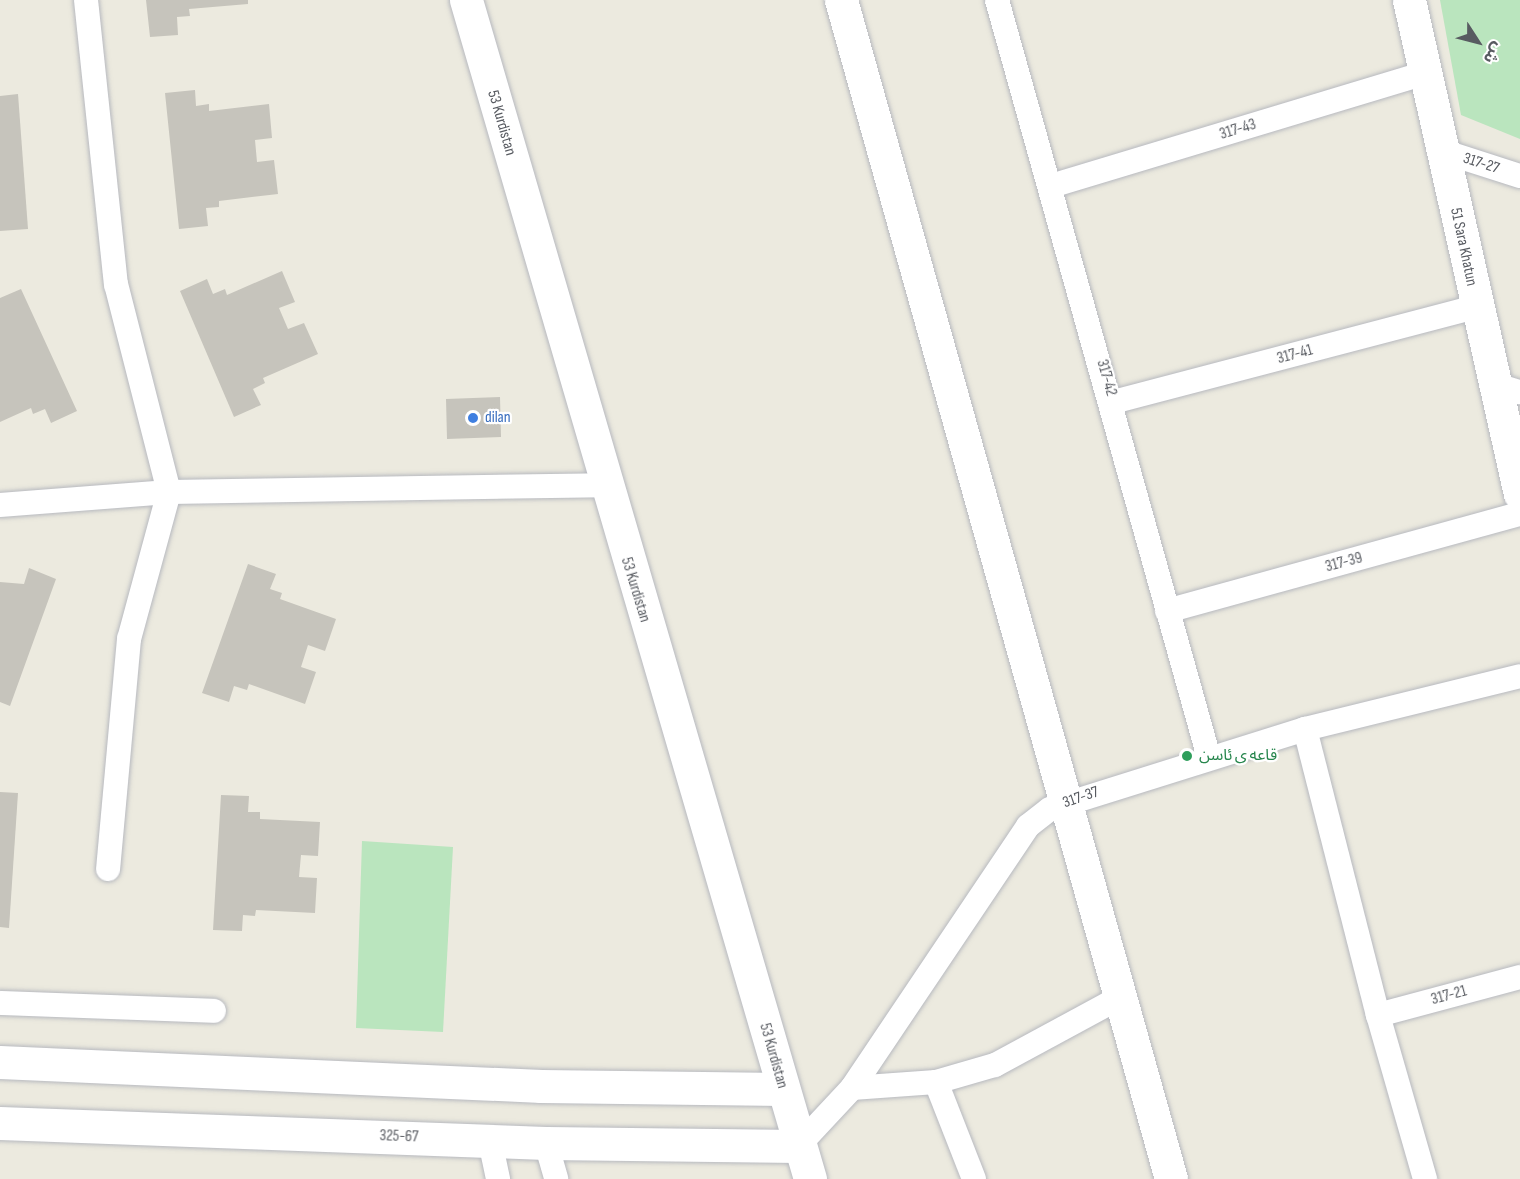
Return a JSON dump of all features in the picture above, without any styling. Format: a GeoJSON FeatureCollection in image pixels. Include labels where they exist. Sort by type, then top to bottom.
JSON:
{"type":"FeatureCollection","features":[{"type":"Feature","properties":{"kind":"main road","name":"53 Kurdistan"},"geometry":{"type":"LineString","coordinates":[[466,0],[604,485],[798,1146],[810,1179]]}},
{"type":"Feature","properties":{"kind":"main road"},"geometry":{"type":"LineString","coordinates":[[841,0],[1171,1179]]}},
{"type":"Feature","properties":{"kind":"main road","name":"51 Sara Khatun"},"geometry":{"type":"LineString","coordinates":[[1409,0],[1476,307],[1506,388],[1520,494]]}},
{"type":"Feature","properties":{"kind":"main road"},"geometry":{"type":"LineString","coordinates":[[0,1062],[541,1086],[783,1089]]}},
{"type":"Feature","properties":{"kind":"main road","name":"325-67"},"geometry":{"type":"LineString","coordinates":[[0,1123],[546,1143],[798,1146]]}},
{"type":"Feature","properties":{"kind":"street"},"geometry":{"type":"LineString","coordinates":[[86,0],[116,284],[169,492],[129,639],[108,869]]}},
{"type":"Feature","properties":{"kind":"street","name":"317-42"},"geometry":{"type":"LineString","coordinates":[[998,0],[1113,402],[1167,611],[1209,758]]}},
{"type":"Feature","properties":{"kind":"street","name":"317-43"},"geometry":{"type":"LineString","coordinates":[[1051,186],[1425,73]]}},
{"type":"Feature","properties":{"kind":"street","name":"317-27"},"geometry":{"type":"LineString","coordinates":[[1442,151],[1520,177]]}},
{"type":"Feature","properties":{"kind":"street","name":"317-41"},"geometry":{"type":"LineString","coordinates":[[1113,402],[1476,307]]}},
{"type":"Feature","properties":{"kind":"street"},"geometry":{"type":"LineString","coordinates":[[0,505],[169,492],[604,485]]}},
{"type":"Feature","properties":{"kind":"street","name":"317-39"},"geometry":{"type":"LineString","coordinates":[[1167,611],[1520,514]]}},
{"type":"Feature","properties":{"kind":"street","name":"317-37"},"geometry":{"type":"LineString","coordinates":[[798,1146],[852,1088],[1028,826],[1066,801],[1305,729],[1520,676]]}},
{"type":"Feature","properties":{"kind":"street"},"geometry":{"type":"LineString","coordinates":[[1305,729],[1378,1016],[1425,1179]]}},
{"type":"Feature","properties":{"kind":"street","name":"317-21"},"geometry":{"type":"LineString","coordinates":[[1378,1016],[1520,977]]}},
{"type":"Feature","properties":{"kind":"street"},"geometry":{"type":"LineString","coordinates":[[852,1088],[936,1082],[995,1065],[1121,997]]}},
{"type":"Feature","properties":{"kind":"street"},"geometry":{"type":"LineString","coordinates":[[0,1003],[214,1011]]}},
{"type":"Feature","properties":{"kind":"street"},"geometry":{"type":"LineString","coordinates":[[936,1082],[974,1179]]}},
{"type":"Feature","properties":{"kind":"street"},"geometry":{"type":"LineString","coordinates":[[490,1141],[498,1179]]}},
{"type":"Feature","properties":{"kind":"street"},"geometry":{"type":"LineString","coordinates":[[546,1143],[556,1179]]}},
{"type":"Feature","properties":{"kind":"green space"},"geometry":{"type":"Polygon","coordinates":[[[1440,0],[1520,0],[1520,139],[1461,115],[1440,0]]]}},
{"type":"Feature","properties":{"kind":"green space"},"geometry":{"type":"Polygon","coordinates":[[[362,841],[453,847],[443,1032],[356,1028],[362,841]]]}},
{"type":"Feature","properties":{"kind":"building"},"geometry":{"type":"Polygon","coordinates":[[[146,0],[248,0],[248,4],[189,9],[190,16],[177,17],[178,35],[150,37],[146,0]]]}},
{"type":"Feature","properties":{"kind":"building"},"geometry":{"type":"Polygon","coordinates":[[[195,90],[196,106],[209,104],[209,111],[269,104],[272,138],[255,140],[257,162],[274,160],[278,194],[219,201],[219,207],[206,208],[208,226],[179,229],[165,93],[195,90]]]}},
{"type":"Feature","properties":{"kind":"building"},"geometry":{"type":"Polygon","coordinates":[[[18,94],[28,229],[0,231],[0,96],[18,94]]]}},
{"type":"Feature","properties":{"kind":"building"},"geometry":{"type":"Polygon","coordinates":[[[282,271],[295,302],[279,308],[288,329],[304,323],[318,354],[263,378],[265,383],[253,389],[261,405],[234,417],[180,291],[207,279],[213,294],[225,289],[227,295],[282,271]]]}},
{"type":"Feature","properties":{"kind":"building"},"geometry":{"type":"Polygon","coordinates":[[[21,289],[77,411],[51,423],[45,409],[33,414],[31,408],[0,422],[0,298],[21,289]]]}},
{"type":"Feature","properties":{"kind":"building","name":"dilan"},"geometry":{"type":"Polygon","coordinates":[[[500,397],[501,437],[447,439],[446,399],[500,397]]]}},
{"type":"Feature","properties":{"kind":"building"},"geometry":{"type":"Polygon","coordinates":[[[248,564],[276,574],[270,589],[282,593],[280,599],[336,619],[325,651],[308,645],[301,667],[316,672],[305,704],[249,684],[247,690],[234,686],[229,702],[202,693],[248,564]]]}},
{"type":"Feature","properties":{"kind":"building"},"geometry":{"type":"Polygon","coordinates":[[[29,568],[56,579],[10,706],[0,702],[0,582],[24,584],[29,568]]]}},
{"type":"Feature","properties":{"kind":"building"},"geometry":{"type":"Polygon","coordinates":[[[0,792],[18,793],[9,928],[0,927],[0,792]]]}},
{"type":"Feature","properties":{"kind":"building"},"geometry":{"type":"Polygon","coordinates":[[[221,795],[249,796],[248,812],[260,812],[260,819],[320,822],[318,856],[301,855],[299,877],[317,878],[315,913],[256,910],[255,916],[243,915],[242,931],[213,930],[221,795]]]}},
{"type":"Feature","properties":{"kind":"place","name":"dilan"},"geometry":{"type":"Point","coordinates":[473,418]}},
{"type":"Feature","properties":{"kind":"place","name":"قاعه ى ئاسن"},"geometry":{"type":"Point","coordinates":[1187,756]}}]}
